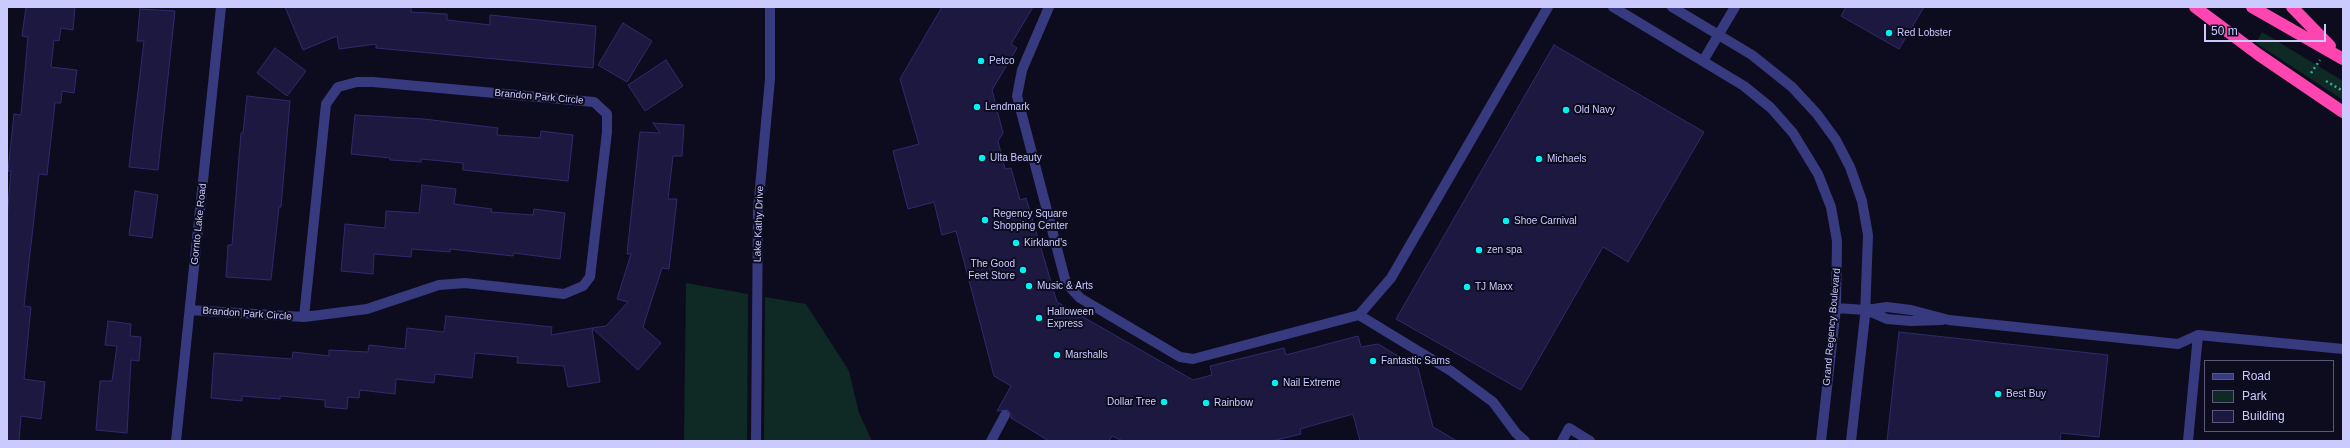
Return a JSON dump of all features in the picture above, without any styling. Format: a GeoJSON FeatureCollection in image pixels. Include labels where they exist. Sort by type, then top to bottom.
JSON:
{"type":"FeatureCollection","features":[{"type":"Feature","properties":{"kind":"highway"},"geometry":{"type":"LineString","coordinates":[[2195,7],[2259,55],[2343,112]]}},
{"type":"Feature","properties":{"kind":"highway"},"geometry":{"type":"LineString","coordinates":[[2252,7],[2343,59]]}},
{"type":"Feature","properties":{"kind":"highway"},"geometry":{"type":"LineString","coordinates":[[2292,7],[2343,59]]}},
{"type":"Feature","properties":{"kind":"street","name":"Gornto Lake Road"},"geometry":{"type":"LineString","coordinates":[[176,441],[221,7]]}},
{"type":"Feature","properties":{"kind":"street","name":"Lake Kathy Drive"},"geometry":{"type":"LineString","coordinates":[[756,441],[758,209],[770,79],[770,7]]}},
{"type":"Feature","properties":{"kind":"street"},"geometry":{"type":"LineString","coordinates":[[1049,7],[1022,70],[1017,96],[1066,283],[1080,298],[1180,357],[1193,359],[1359,315],[1391,278],[1548,7]]}},
{"type":"Feature","properties":{"kind":"street","name":"Grand Regency Boulevard"},"geometry":{"type":"LineString","coordinates":[[1613,7],[1744,86],[1771,108],[1794,133],[1818,174],[1831,207],[1838,241],[1836,308],[1821,441]]}},
{"type":"Feature","properties":{"kind":"street"},"geometry":{"type":"LineString","coordinates":[[1672,7],[1771,68],[1818,114],[1836,140],[1850,167],[1862,201],[1868,242],[1866,310],[1851,441]]}},
{"type":"Feature","properties":{"kind":"street"},"geometry":{"type":"LineString","coordinates":[[1703,61],[1735,7]]}},
{"type":"Feature","properties":{"kind":"street","name":"Brandon Park Circle"},"geometry":{"type":"LineString","coordinates":[[190,310],[304,317],[367,309],[439,285],[465,283],[564,294],[583,286],[590,277],[607,132],[607,114],[594,102],[373,82],[356,82],[338,87],[326,104],[304,317]]}},
{"type":"Feature","properties":{"kind":"street"},"geometry":{"type":"LineString","coordinates":[[1836,308],[1866,310],[1887,319],[1911,321],[1949,320],[2178,344],[2198,335],[2343,350]]}},
{"type":"Feature","properties":{"kind":"street"},"geometry":{"type":"LineString","coordinates":[[1359,315],[1451,371],[1493,402],[1516,432],[1525,441]]}},
{"type":"Feature","properties":{"kind":"street"},"geometry":{"type":"LineString","coordinates":[[2188,441],[2198,335]]}},
{"type":"Feature","properties":{"kind":"street"},"geometry":{"type":"LineString","coordinates":[[991,441],[1005,415]]}},
{"type":"Feature","properties":{"kind":"street"},"geometry":{"type":"LineString","coordinates":[[1562,441],[1569,428],[1590,441]]}},
{"type":"Feature","properties":{"kind":"green space"},"geometry":{"type":"Polygon","coordinates":[[[2262,32],[2343,81],[2343,100],[2256,43],[2262,32]]]}},
{"type":"Feature","properties":{"kind":"green space"},"geometry":{"type":"Polygon","coordinates":[[[686,283],[748,294],[747,441],[684,441],[686,283]]]}},
{"type":"Feature","properties":{"kind":"green space"},"geometry":{"type":"Polygon","coordinates":[[[765,297],[806,304],[849,371],[859,413],[872,441],[764,441],[765,297]]]}},
{"type":"Feature","properties":{"kind":"building"},"geometry":{"type":"Polygon","coordinates":[[[26,7],[75,7],[73,30],[61,28],[59,41],[54,40],[51,67],[77,70],[74,93],[62,91],[61,103],[55,103],[47,175],[39,174],[24,306],[31,307],[24,379],[45,382],[41,419],[21,416],[19,441],[7,441],[7,218],[11,171],[8,171],[14,114],[21,115],[28,37],[22,36],[26,7]]]}},
{"type":"Feature","properties":{"kind":"building"},"geometry":{"type":"Polygon","coordinates":[[[285,7],[411,7],[411,12],[447,14],[447,20],[490,25],[490,15],[596,26],[593,68],[376,48],[376,44],[339,49],[337,36],[303,50],[285,7]]]}},
{"type":"Feature","properties":{"kind":"building","name":"Regency Square Shopping Center"},"geometry":{"type":"Polygon","coordinates":[[[942,7],[1033,7],[1011,44],[1017,48],[992,90],[1003,133],[998,141],[1005,169],[1011,168],[1020,200],[1026,198],[1057,302],[1193,380],[1212,375],[1210,366],[1284,348],[1286,355],[1358,336],[1361,347],[1378,344],[1418,368],[1433,427],[1457,441],[1360,441],[1353,414],[1300,429],[1301,434],[1272,441],[1123,441],[1112,436],[1109,441],[1049,441],[1011,418],[1011,414],[1008,410],[997,411],[1011,386],[994,376],[956,231],[942,235],[934,202],[908,209],[893,151],[919,144],[900,79],[942,7]]]}},
{"type":"Feature","properties":{"kind":"building","name":"Red Lobster"},"geometry":{"type":"Polygon","coordinates":[[[1846,7],[1924,7],[1899,49],[1841,16],[1846,7]]]}},
{"type":"Feature","properties":{"kind":"building"},"geometry":{"type":"Polygon","coordinates":[[[140,9],[175,11],[158,170],[129,167],[144,41],[137,41],[140,9]]]}},
{"type":"Feature","properties":{"kind":"building"},"geometry":{"type":"Polygon","coordinates":[[[623,23],[652,41],[627,82],[598,65],[623,23]]]}},
{"type":"Feature","properties":{"kind":"building"},"geometry":{"type":"Polygon","coordinates":[[[1554,45],[1704,132],[1628,262],[1603,247],[1521,390],[1396,319],[1554,45]]]}},
{"type":"Feature","properties":{"kind":"building"},"geometry":{"type":"Polygon","coordinates":[[[275,48],[306,71],[287,96],[257,73],[275,48]]]}},
{"type":"Feature","properties":{"kind":"building"},"geometry":{"type":"Polygon","coordinates":[[[666,60],[683,86],[645,111],[628,85],[666,60]]]}},
{"type":"Feature","properties":{"kind":"building"},"geometry":{"type":"Polygon","coordinates":[[[247,96],[290,101],[281,207],[279,207],[271,280],[226,277],[228,245],[232,245],[241,133],[243,133],[247,96]]]}},
{"type":"Feature","properties":{"kind":"building"},"geometry":{"type":"Polygon","coordinates":[[[355,115],[424,119],[498,128],[497,135],[540,138],[541,131],[573,135],[568,181],[463,170],[463,163],[421,159],[421,162],[390,160],[390,158],[351,154],[355,115]]]}},
{"type":"Feature","properties":{"kind":"building"},"geometry":{"type":"Polygon","coordinates":[[[653,123],[684,125],[682,156],[673,156],[668,199],[677,199],[669,269],[662,268],[643,327],[661,343],[638,370],[592,328],[606,326],[628,302],[617,299],[631,254],[627,254],[640,132],[660,133],[653,123]]]}},
{"type":"Feature","properties":{"kind":"building"},"geometry":{"type":"Polygon","coordinates":[[[422,185],[456,189],[454,204],[492,209],[491,212],[533,215],[534,209],[565,213],[560,259],[514,253],[513,256],[450,249],[450,252],[412,249],[411,257],[374,254],[373,274],[341,271],[345,224],[385,228],[386,211],[419,213],[422,185]]]}},
{"type":"Feature","properties":{"kind":"building"},"geometry":{"type":"Polygon","coordinates":[[[135,191],[158,195],[152,238],[129,235],[135,191]]]}},
{"type":"Feature","properties":{"kind":"building"},"geometry":{"type":"Polygon","coordinates":[[[446,316],[552,327],[551,335],[592,328],[600,382],[568,387],[564,366],[517,363],[518,357],[475,353],[472,378],[435,374],[434,383],[396,379],[395,394],[360,390],[359,398],[348,397],[347,409],[325,407],[325,400],[280,396],[280,399],[242,396],[242,401],[211,398],[214,353],[292,359],[293,352],[329,356],[329,350],[368,352],[369,345],[405,349],[407,328],[444,332],[446,316]]]}},
{"type":"Feature","properties":{"kind":"building"},"geometry":{"type":"Polygon","coordinates":[[[108,321],[131,324],[130,336],[141,337],[139,361],[131,360],[127,433],[96,430],[100,381],[112,381],[117,346],[105,345],[108,321]]]}},
{"type":"Feature","properties":{"kind":"building","name":"Best Buy"},"geometry":{"type":"Polygon","coordinates":[[[1899,332],[2108,355],[2099,437],[2061,433],[2060,441],[1887,441],[1899,332]]]}},
{"type":"Feature","properties":{"kind":"place","name":"Red Lobster"},"geometry":{"type":"Point","coordinates":[1889,33]}},
{"type":"Feature","properties":{"kind":"place","name":"Petco"},"geometry":{"type":"Point","coordinates":[981,61]}},
{"type":"Feature","properties":{"kind":"place","name":"Lendmark"},"geometry":{"type":"Point","coordinates":[977,107]}},
{"type":"Feature","properties":{"kind":"place","name":"Old Navy"},"geometry":{"type":"Point","coordinates":[1566,110]}},
{"type":"Feature","properties":{"kind":"place","name":"Ulta Beauty"},"geometry":{"type":"Point","coordinates":[982,158]}},
{"type":"Feature","properties":{"kind":"place","name":"Michaels"},"geometry":{"type":"Point","coordinates":[1539,159]}},
{"type":"Feature","properties":{"kind":"place","name":"Regency Square Shopping Center"},"geometry":{"type":"Point","coordinates":[985,220]}},
{"type":"Feature","properties":{"kind":"place","name":"Shoe Carnival"},"geometry":{"type":"Point","coordinates":[1506,221]}},
{"type":"Feature","properties":{"kind":"place","name":"Kirkland's"},"geometry":{"type":"Point","coordinates":[1016,243]}},
{"type":"Feature","properties":{"kind":"place","name":"zen spa"},"geometry":{"type":"Point","coordinates":[1479,250]}},
{"type":"Feature","properties":{"kind":"place","name":"The Good Feet Store"},"geometry":{"type":"Point","coordinates":[1023,270]}},
{"type":"Feature","properties":{"kind":"place","name":"Music & Arts"},"geometry":{"type":"Point","coordinates":[1029,286]}},
{"type":"Feature","properties":{"kind":"place","name":"TJ Maxx"},"geometry":{"type":"Point","coordinates":[1467,287]}},
{"type":"Feature","properties":{"kind":"place","name":"Halloween Express"},"geometry":{"type":"Point","coordinates":[1039,318]}},
{"type":"Feature","properties":{"kind":"place","name":"Marshalls"},"geometry":{"type":"Point","coordinates":[1057,355]}},
{"type":"Feature","properties":{"kind":"place","name":"Fantastic Sams"},"geometry":{"type":"Point","coordinates":[1373,361]}},
{"type":"Feature","properties":{"kind":"place","name":"Nail Extreme"},"geometry":{"type":"Point","coordinates":[1275,383]}},
{"type":"Feature","properties":{"kind":"place","name":"Best Buy"},"geometry":{"type":"Point","coordinates":[1998,394]}},
{"type":"Feature","properties":{"kind":"place","name":"Dollar Tree"},"geometry":{"type":"Point","coordinates":[1164,402]}},
{"type":"Feature","properties":{"kind":"place","name":"Rainbow"},"geometry":{"type":"Point","coordinates":[1206,403]}}]}
